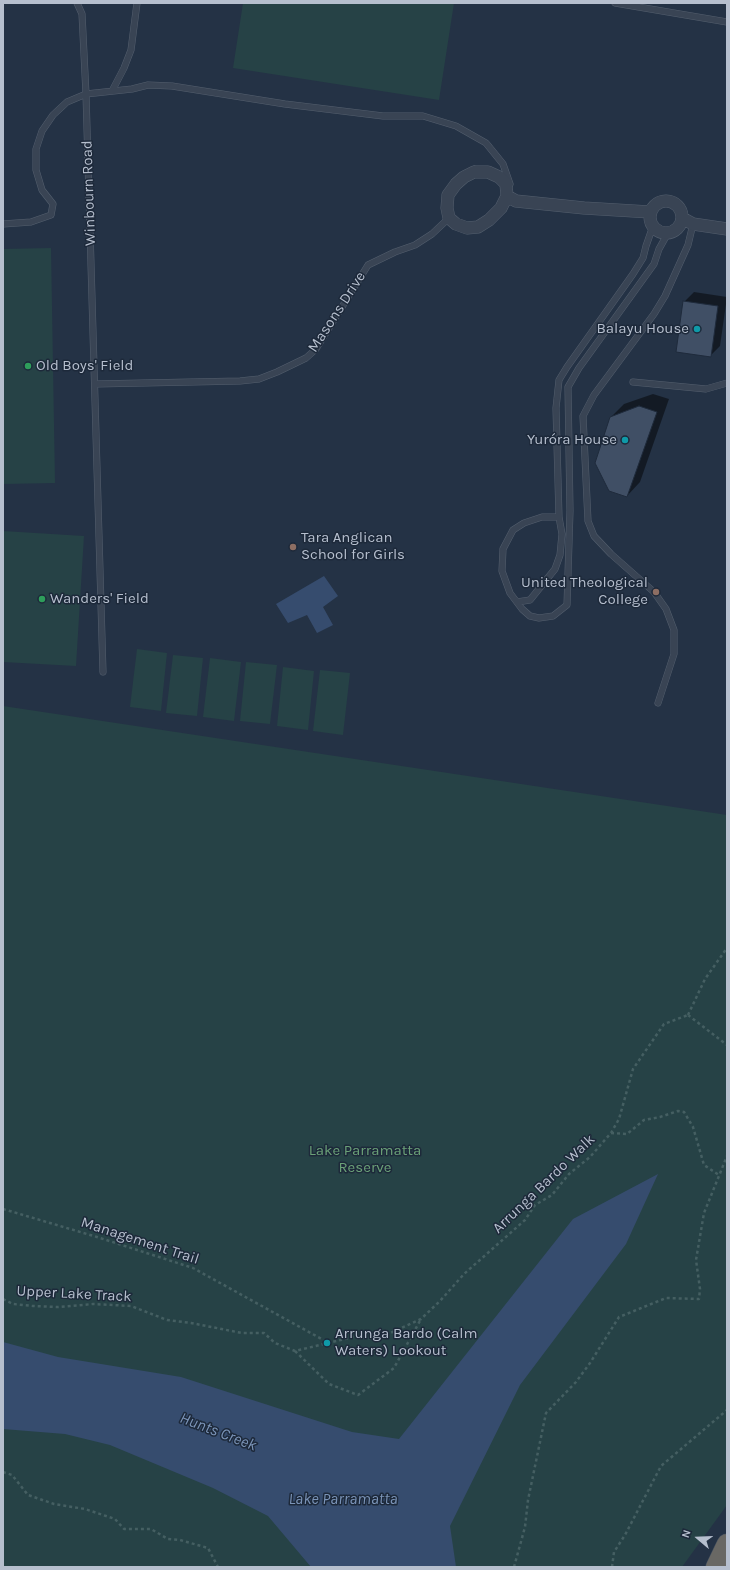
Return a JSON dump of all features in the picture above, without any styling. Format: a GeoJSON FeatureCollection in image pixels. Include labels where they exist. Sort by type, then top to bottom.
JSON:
{"type":"FeatureCollection","features":[{"type":"Feature","properties":{"kind":"highway"},"geometry":{"type":"LineString","coordinates":[[716,1567],[727,1544]]}},
{"type":"Feature","properties":{"kind":"street"},"geometry":{"type":"LineString","coordinates":[[474,172],[488,172],[499,176],[506,184],[511,198],[489,220],[478,227],[467,228],[456,224],[449,218],[447,208],[448,195],[464,176],[474,172]]}},
{"type":"Feature","properties":{"kind":"street"},"geometry":{"type":"LineString","coordinates":[[511,198],[584,208],[650,212]]}},
{"type":"Feature","properties":{"kind":"street"},"geometry":{"type":"LineString","coordinates":[[671,201],[680,209],[682,218],[678,228],[668,233],[657,230],[653,226],[650,218],[650,212],[660,202],[671,201]]}},
{"type":"Feature","properties":{"kind":"street"},"geometry":{"type":"LineString","coordinates":[[682,218],[693,224],[727,229]]}},
{"type":"Feature","properties":{"kind":"lane","name":"Winbourn Road"},"geometry":{"type":"LineString","coordinates":[[78,3],[82,14],[86,94],[103,672]]}},
{"type":"Feature","properties":{"kind":"lane"},"geometry":{"type":"LineString","coordinates":[[112,91],[124,68],[131,50],[137,3]]}},
{"type":"Feature","properties":{"kind":"lane"},"geometry":{"type":"LineString","coordinates":[[616,3],[727,22]]}},
{"type":"Feature","properties":{"kind":"lane"},"geometry":{"type":"LineString","coordinates":[[3,224],[31,222],[51,215],[53,204],[42,190],[36,170],[36,149],[42,131],[53,115],[67,102],[86,94],[132,89],[148,85],[172,86],[285,104],[383,116],[423,116],[456,126],[486,143],[503,164],[511,198]]}},
{"type":"Feature","properties":{"kind":"lane","name":"Masons Drive"},"geometry":{"type":"LineString","coordinates":[[95,384],[240,381],[259,379],[277,372],[306,358],[316,349],[368,265],[395,252],[415,245],[432,234],[449,218]]}},
{"type":"Feature","properties":{"kind":"lane"},"geometry":{"type":"LineString","coordinates":[[658,703],[674,654],[674,630],[666,609],[654,592],[611,554],[594,536],[588,521],[583,416],[594,395],[654,314],[688,245],[693,224]]}},
{"type":"Feature","properties":{"kind":"lane"},"geometry":{"type":"LineString","coordinates":[[517,602],[530,600],[555,569],[560,555],[562,534],[559,517],[556,408],[559,380],[567,366],[643,258],[653,226]]}},
{"type":"Feature","properties":{"kind":"lane"},"geometry":{"type":"LineString","coordinates":[[559,517],[542,517],[524,523],[513,530],[503,549],[502,571],[510,593],[522,609],[530,616],[539,618],[553,616],[567,605],[570,511],[568,387],[579,368],[654,264],[659,249],[668,233]]}},
{"type":"Feature","properties":{"kind":"lane"},"geometry":{"type":"LineString","coordinates":[[633,382],[706,389],[727,383]]}},
{"type":"Feature","properties":{"kind":"path"},"geometry":{"type":"LineString","coordinates":[[727,948],[705,979],[688,1015],[727,1045]]}},
{"type":"Feature","properties":{"kind":"path","name":"Arrunga Bardo Walk"},"geometry":{"type":"LineString","coordinates":[[327,1343],[353,1337],[377,1339],[421,1319],[440,1301],[464,1274],[525,1220],[535,1205],[552,1195],[569,1174],[590,1157],[611,1132],[619,1119],[633,1069],[664,1024],[688,1015]]}},
{"type":"Feature","properties":{"kind":"path"},"geometry":{"type":"LineString","coordinates":[[611,1132],[627,1134],[644,1120],[678,1111],[684,1112],[693,1127],[704,1165],[719,1174]]}},
{"type":"Feature","properties":{"kind":"path"},"geometry":{"type":"LineString","coordinates":[[514,1567],[525,1528],[528,1500],[546,1413],[576,1382],[619,1317],[666,1298],[699,1299],[700,1289],[696,1260],[704,1213],[727,1156]]}},
{"type":"Feature","properties":{"kind":"path","name":"Management Trail"},"geometry":{"type":"LineString","coordinates":[[3,1209],[194,1268],[327,1343]]}},
{"type":"Feature","properties":{"kind":"path","name":"Upper Lake Track"},"geometry":{"type":"LineString","coordinates":[[3,1299],[13,1304],[33,1306],[58,1307],[93,1304],[131,1306],[167,1320],[242,1333],[264,1333],[275,1342],[295,1351],[329,1384],[358,1395],[394,1368],[421,1319]]}},
{"type":"Feature","properties":{"kind":"path"},"geometry":{"type":"LineString","coordinates":[[295,1351],[327,1343]]}},
{"type":"Feature","properties":{"kind":"path"},"geometry":{"type":"LineString","coordinates":[[612,1567],[614,1552],[625,1535],[661,1466],[727,1410]]}},
{"type":"Feature","properties":{"kind":"path"},"geometry":{"type":"LineString","coordinates":[[3,1472],[12,1475],[28,1495],[54,1504],[85,1509],[115,1519],[124,1529],[151,1529],[168,1539],[180,1540],[208,1548],[218,1567]]}},
{"type":"Feature","properties":{"kind":"green space"},"geometry":{"type":"Polygon","coordinates":[[[243,3],[454,3],[439,100],[233,68],[243,3]]]}},
{"type":"Feature","properties":{"kind":"green space","name":"Old Boys' Field"},"geometry":{"type":"Polygon","coordinates":[[[51,248],[55,483],[3,484],[3,249],[51,248]]]}},
{"type":"Feature","properties":{"kind":"green space","name":"Wanders' Field"},"geometry":{"type":"Polygon","coordinates":[[[3,531],[84,536],[76,666],[3,662],[3,531]]]}},
{"type":"Feature","properties":{"kind":"green space"},"geometry":{"type":"Polygon","coordinates":[[[137,649],[167,653],[161,711],[130,707],[137,649]]]}},
{"type":"Feature","properties":{"kind":"green space"},"geometry":{"type":"Polygon","coordinates":[[[173,655],[203,658],[197,716],[166,713],[173,655]]]}},
{"type":"Feature","properties":{"kind":"green space"},"geometry":{"type":"Polygon","coordinates":[[[210,658],[241,662],[234,721],[203,717],[210,658]]]}},
{"type":"Feature","properties":{"kind":"green space"},"geometry":{"type":"Polygon","coordinates":[[[246,662],[277,665],[270,724],[240,721],[246,662]]]}},
{"type":"Feature","properties":{"kind":"green space"},"geometry":{"type":"Polygon","coordinates":[[[283,667],[314,671],[308,730],[277,726],[283,667]]]}},
{"type":"Feature","properties":{"kind":"green space"},"geometry":{"type":"Polygon","coordinates":[[[320,670],[350,673],[343,735],[313,731],[320,670]]]}},
{"type":"Feature","properties":{"kind":"green space","name":"Lake Parramatta Reserve"},"geometry":{"type":"Polygon","coordinates":[[[3,706],[727,815],[727,1505],[682,1567],[3,1567],[3,706]]]}},
{"type":"Feature","properties":{"kind":"water"},"geometry":{"type":"Polygon","coordinates":[[[324,576],[338,596],[323,607],[333,625],[317,633],[307,615],[288,623],[276,604],[324,576]]]}},
{"type":"Feature","properties":{"kind":"water","name":"Lake Parramatta"},"geometry":{"type":"Polygon","coordinates":[[[658,1174],[626,1244],[520,1385],[450,1526],[456,1567],[311,1567],[268,1516],[213,1488],[110,1445],[65,1434],[3,1429],[3,1342],[58,1357],[181,1377],[352,1432],[399,1439],[573,1219],[658,1174]]]}},
{"type":"Feature","properties":{"kind":"building","name":"Balayu House"},"geometry":{"type":"Polygon","coordinates":[[[683,301],[718,306],[711,357],[676,352],[683,301]]]}},
{"type":"Feature","properties":{"kind":"building","name":"Yuróra House"},"geometry":{"type":"Polygon","coordinates":[[[639,406],[657,412],[627,497],[609,491],[595,463],[610,417],[639,406]]]}},
{"type":"Feature","properties":{"kind":"place","name":"Balayu House"},"geometry":{"type":"Point","coordinates":[697,329]}},
{"type":"Feature","properties":{"kind":"place","name":"Old Boys' Field"},"geometry":{"type":"Point","coordinates":[28,366]}},
{"type":"Feature","properties":{"kind":"place","name":"Yuróra House"},"geometry":{"type":"Point","coordinates":[625,440]}},
{"type":"Feature","properties":{"kind":"place","name":"Tara Anglican School for Girls"},"geometry":{"type":"Point","coordinates":[293,547]}},
{"type":"Feature","properties":{"kind":"place","name":"United Theological College"},"geometry":{"type":"Point","coordinates":[656,592]}},
{"type":"Feature","properties":{"kind":"place","name":"Wanders' Field"},"geometry":{"type":"Point","coordinates":[42,599]}},
{"type":"Feature","properties":{"kind":"place","name":"Arrunga Bardo (Calm Waters) Lookout"},"geometry":{"type":"Point","coordinates":[327,1343]}},
{"type":"Feature","properties":{"kind":"water label","name":"Hunts Creek"},"geometry":{"type":"Point","coordinates":[218,1432]}}]}
